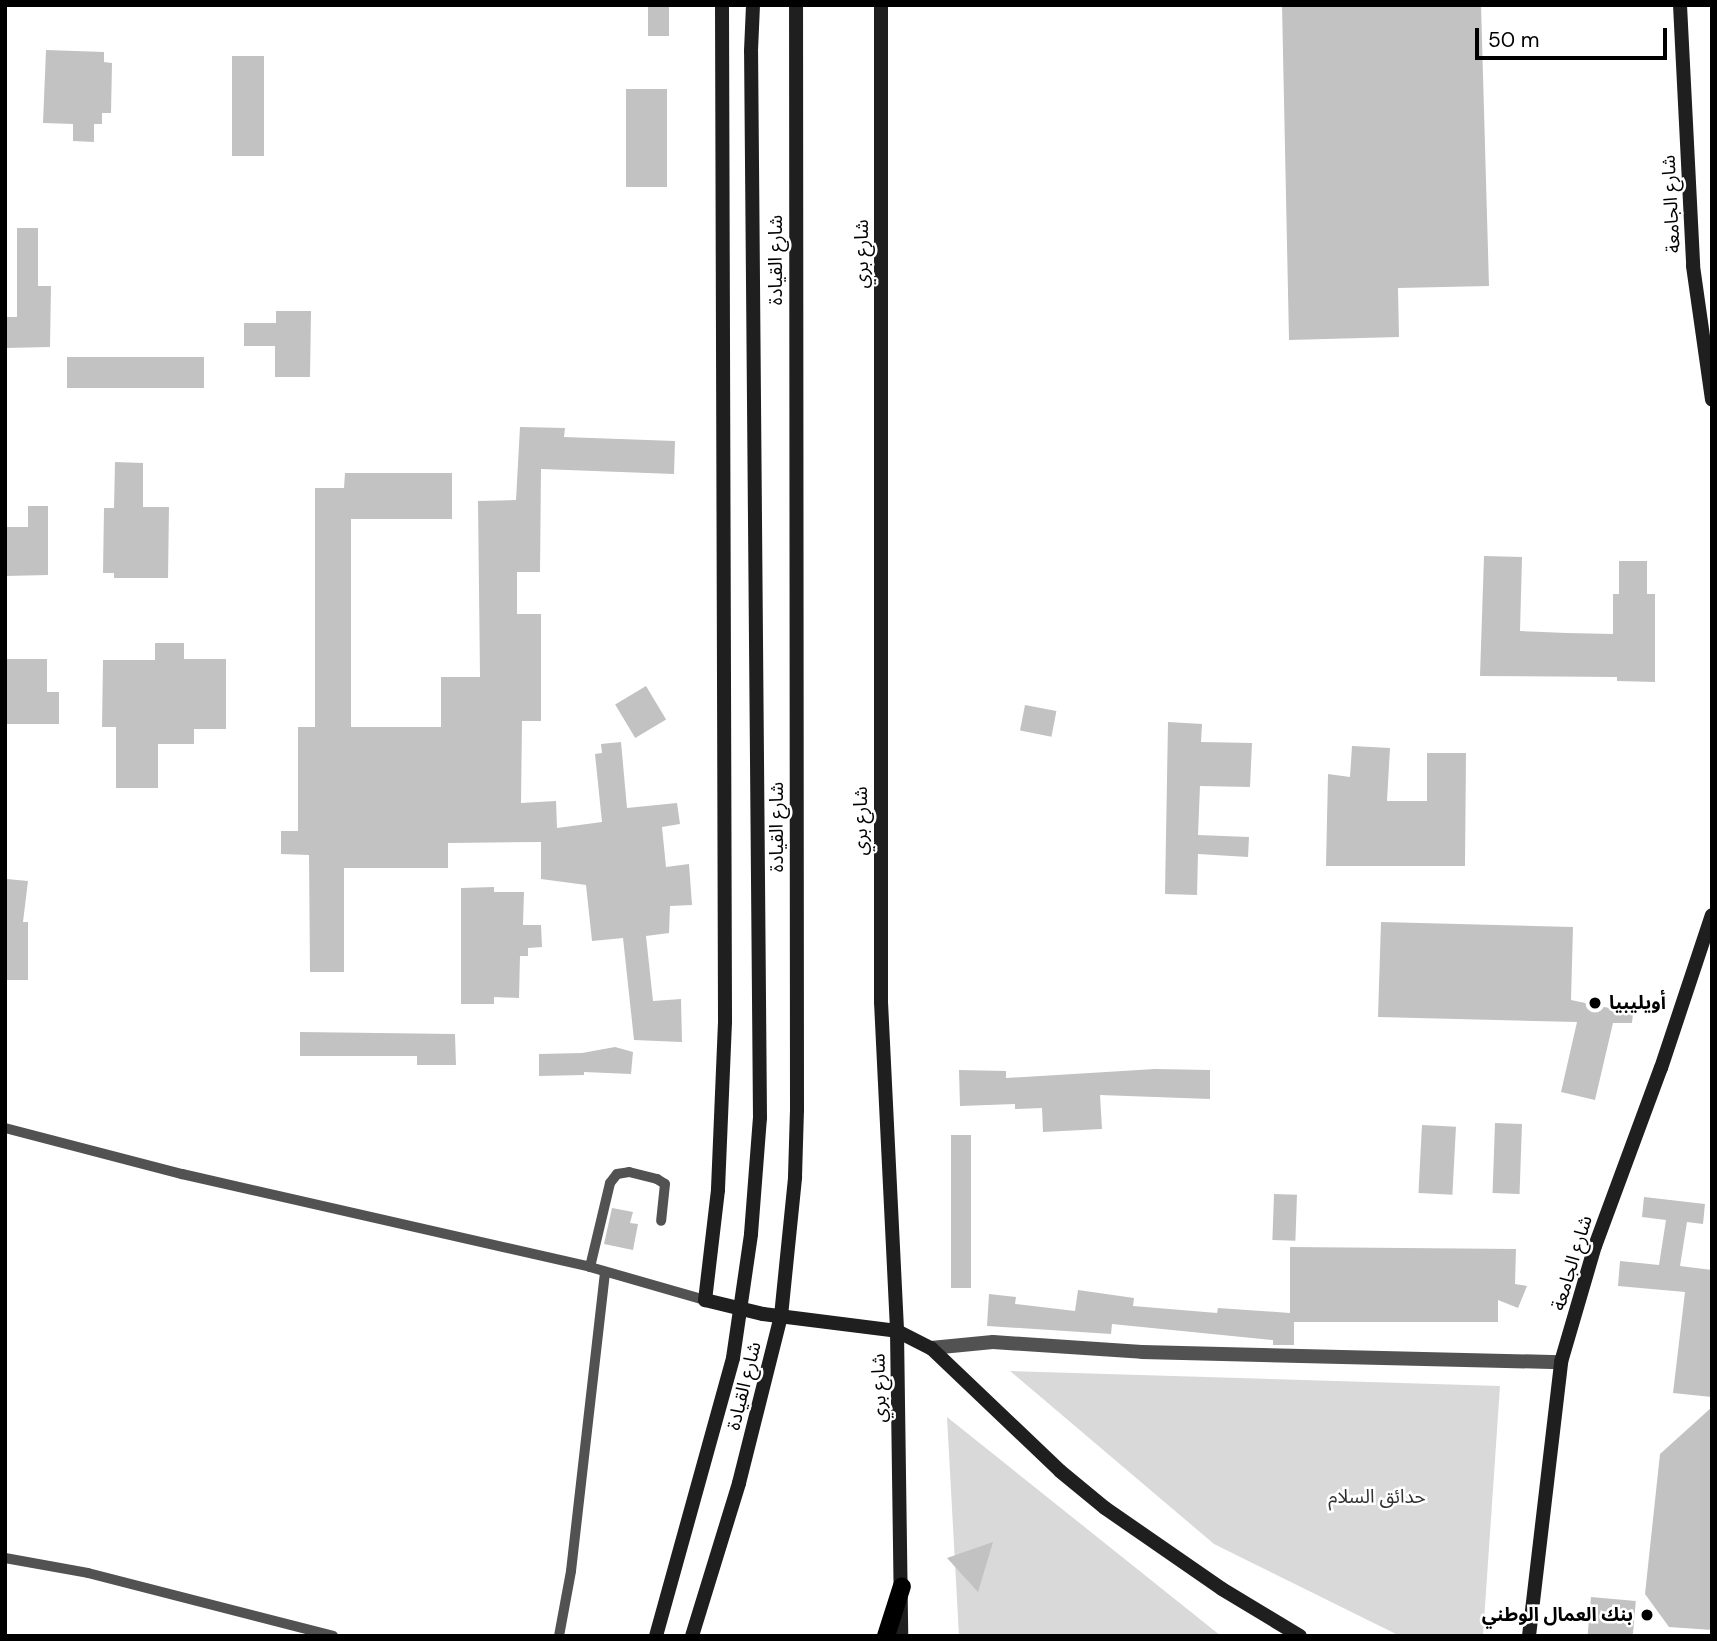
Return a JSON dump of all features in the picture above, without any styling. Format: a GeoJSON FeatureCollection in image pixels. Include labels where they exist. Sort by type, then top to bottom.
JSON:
{"type":"FeatureCollection","features":[{"type":"Feature","properties":{"kind":"main road"},"geometry":{"type":"LineString","coordinates":[[722,5],[725,1022],[718,1190],[705,1300],[741,1310],[897,1331],[931,1348],[1060,1471],[1105,1508],[1222,1589],[1300,1636]]}},
{"type":"Feature","properties":{"kind":"main road","name":"شارع القيادة"},"geometry":{"type":"LineString","coordinates":[[656,1636],[733,1358],[751,1234],[760,1118],[751,51],[753,5]]}},
{"type":"Feature","properties":{"kind":"main road","name":"شارع القيادة"},"geometry":{"type":"LineString","coordinates":[[692,1636],[739,1483],[781,1315],[790,1233],[797,1111],[796,5]]}},
{"type":"Feature","properties":{"kind":"main road","name":"شارع بري"},"geometry":{"type":"LineString","coordinates":[[881,5],[881,1002],[897,1331],[901,1636]]}},
{"type":"Feature","properties":{"kind":"main road","name":"شارع الجامعة"},"geometry":{"type":"LineString","coordinates":[[1680,5],[1693,265],[1712,400]]}},
{"type":"Feature","properties":{"kind":"main road","name":"شارع الجامعة"},"geometry":{"type":"LineString","coordinates":[[1529,1636],[1560,1362],[1595,1246],[1661,1068],[1712,915]]}},
{"type":"Feature","properties":{"kind":"main road"},"geometry":{"type":"LineString","coordinates":[[887,1636],[902,1586]]}},
{"type":"Feature","properties":{"kind":"street"},"geometry":{"type":"LineString","coordinates":[[931,1348],[993,1342],[1142,1352],[1560,1362]]}},
{"type":"Feature","properties":{"kind":"lane"},"geometry":{"type":"LineString","coordinates":[[5,1128],[182,1174],[590,1267],[705,1300]]}},
{"type":"Feature","properties":{"kind":"lane"},"geometry":{"type":"LineString","coordinates":[[590,1267],[610,1183],[617,1174],[629,1172],[662,1180],[667,1188],[662,1221]]}},
{"type":"Feature","properties":{"kind":"lane"},"geometry":{"type":"LineString","coordinates":[[559,1636],[572,1571],[606,1272]]}},
{"type":"Feature","properties":{"kind":"lane"},"geometry":{"type":"LineString","coordinates":[[5,1558],[88,1573],[333,1636]]}},
{"type":"Feature","properties":{"kind":"green space","name":"حدائق السلام"},"geometry":{"type":"Polygon","coordinates":[[[1010,1371],[1500,1386],[1483,1636],[1400,1636],[1214,1544],[1010,1371]]]}},
{"type":"Feature","properties":{"kind":"green space"},"geometry":{"type":"Polygon","coordinates":[[[947,1417],[1221,1636],[959,1636],[947,1417]]]}},
{"type":"Feature","properties":{"kind":"building"},"geometry":{"type":"Polygon","coordinates":[[[648,5],[669,5],[669,36],[648,36],[648,5]]]}},
{"type":"Feature","properties":{"kind":"building"},"geometry":{"type":"Polygon","coordinates":[[[1282,5],[1481,5],[1489,286],[1398,288],[1399,337],[1289,340],[1282,5]]]}},
{"type":"Feature","properties":{"kind":"building"},"geometry":{"type":"Polygon","coordinates":[[[46,50],[104,52],[104,62],[112,63],[111,113],[102,113],[102,124],[94,124],[94,142],[73,141],[73,124],[43,123],[46,50]]]}},
{"type":"Feature","properties":{"kind":"building"},"geometry":{"type":"Polygon","coordinates":[[[232,56],[264,56],[264,156],[232,156],[232,56]]]}},
{"type":"Feature","properties":{"kind":"building"},"geometry":{"type":"Polygon","coordinates":[[[626,89],[667,89],[667,187],[626,187],[626,89]]]}},
{"type":"Feature","properties":{"kind":"building"},"geometry":{"type":"Polygon","coordinates":[[[17,228],[38,228],[38,286],[51,286],[50,347],[5,348],[5,317],[17,317],[17,228]]]}},
{"type":"Feature","properties":{"kind":"building"},"geometry":{"type":"Polygon","coordinates":[[[276,311],[311,311],[310,377],[275,377],[275,346],[244,346],[244,323],[276,323],[276,311]]]}},
{"type":"Feature","properties":{"kind":"building"},"geometry":{"type":"Polygon","coordinates":[[[67,357],[204,357],[204,388],[67,388],[67,357]]]}},
{"type":"Feature","properties":{"kind":"building"},"geometry":{"type":"Polygon","coordinates":[[[520,427],[565,428],[564,437],[675,441],[674,474],[541,469],[540,572],[517,572],[517,614],[541,614],[541,721],[522,721],[521,803],[556,801],[557,828],[602,822],[595,754],[602,753],[601,744],[621,742],[627,808],[677,803],[680,824],[662,827],[666,867],[689,864],[692,905],[670,906],[669,933],[646,936],[653,1001],[681,999],[682,1042],[634,1040],[623,938],[592,941],[586,885],[541,879],[541,842],[448,843],[448,868],[344,868],[344,972],[310,972],[309,855],[281,854],[281,831],[298,831],[298,727],[315,727],[315,488],[344,488],[345,473],[452,473],[452,519],[351,519],[351,727],[441,727],[441,677],[480,677],[478,501],[516,500],[520,427]]]}},
{"type":"Feature","properties":{"kind":"building"},"geometry":{"type":"Polygon","coordinates":[[[115,462],[143,463],[143,507],[169,507],[168,578],[114,578],[114,573],[103,573],[104,508],[114,508],[115,462]]]}},
{"type":"Feature","properties":{"kind":"building"},"geometry":{"type":"Polygon","coordinates":[[[28,506],[48,506],[48,575],[5,576],[5,527],[28,527],[28,506]]]}},
{"type":"Feature","properties":{"kind":"building"},"geometry":{"type":"Polygon","coordinates":[[[1484,556],[1522,557],[1520,631],[1567,633],[1613,634],[1613,594],[1619,594],[1619,561],[1647,561],[1647,594],[1655,594],[1655,682],[1617,681],[1617,677],[1480,676],[1484,556]]]}},
{"type":"Feature","properties":{"kind":"building"},"geometry":{"type":"Polygon","coordinates":[[[155,643],[184,643],[184,659],[226,659],[226,729],[194,729],[194,744],[158,744],[158,788],[116,788],[116,727],[102,727],[103,660],[155,660],[155,643]]]}},
{"type":"Feature","properties":{"kind":"building"},"geometry":{"type":"Polygon","coordinates":[[[5,659],[47,659],[47,692],[59,692],[59,724],[5,724],[5,659]]]}},
{"type":"Feature","properties":{"kind":"building"},"geometry":{"type":"Polygon","coordinates":[[[646,686],[666,719],[635,738],[615,705],[646,686]]]}},
{"type":"Feature","properties":{"kind":"building"},"geometry":{"type":"Polygon","coordinates":[[[1025,705],[1056,711],[1051,737],[1020,731],[1025,705]]]}},
{"type":"Feature","properties":{"kind":"building"},"geometry":{"type":"Polygon","coordinates":[[[1168,722],[1202,724],[1201,742],[1252,743],[1250,787],[1200,786],[1198,835],[1249,837],[1248,857],[1198,854],[1197,895],[1165,894],[1168,722]]]}},
{"type":"Feature","properties":{"kind":"building"},"geometry":{"type":"Polygon","coordinates":[[[1352,746],[1390,748],[1387,801],[1427,801],[1427,753],[1466,753],[1465,866],[1326,866],[1328,774],[1350,777],[1352,746]]]}},
{"type":"Feature","properties":{"kind":"building"},"geometry":{"type":"Polygon","coordinates":[[[7,879],[28,881],[23,922],[28,922],[28,980],[5,980],[7,879]]]}},
{"type":"Feature","properties":{"kind":"building"},"geometry":{"type":"Polygon","coordinates":[[[494,887],[494,892],[524,892],[523,925],[541,925],[542,947],[528,948],[528,956],[520,956],[519,998],[494,997],[494,1004],[461,1004],[461,888],[494,887]]]}},
{"type":"Feature","properties":{"kind":"building"},"geometry":{"type":"Polygon","coordinates":[[[1381,922],[1573,927],[1571,1000],[1633,1013],[1632,1023],[1613,1023],[1595,1100],[1561,1092],[1577,1022],[1378,1017],[1381,922]]]}},
{"type":"Feature","properties":{"kind":"building"},"geometry":{"type":"Polygon","coordinates":[[[300,1032],[455,1034],[456,1065],[417,1065],[417,1056],[300,1056],[300,1032]]]}},
{"type":"Feature","properties":{"kind":"building"},"geometry":{"type":"Polygon","coordinates":[[[615,1047],[633,1052],[631,1074],[584,1072],[584,1075],[539,1076],[539,1054],[582,1053],[615,1047]]]}},
{"type":"Feature","properties":{"kind":"building"},"geometry":{"type":"Polygon","coordinates":[[[1155,1069],[1210,1070],[1210,1099],[1100,1095],[1102,1129],[1043,1132],[1042,1108],[1015,1109],[1015,1104],[960,1106],[959,1070],[1006,1071],[1006,1078],[1155,1069]]]}},
{"type":"Feature","properties":{"kind":"building"},"geometry":{"type":"Polygon","coordinates":[[[1495,1123],[1522,1124],[1520,1194],[1493,1193],[1495,1123]]]}},
{"type":"Feature","properties":{"kind":"building"},"geometry":{"type":"Polygon","coordinates":[[[1422,1125],[1456,1127],[1452,1195],[1418,1193],[1422,1125]]]}},
{"type":"Feature","properties":{"kind":"building"},"geometry":{"type":"Polygon","coordinates":[[[951,1135],[971,1135],[971,1288],[951,1288],[951,1135]]]}},
{"type":"Feature","properties":{"kind":"building"},"geometry":{"type":"Polygon","coordinates":[[[1274,1194],[1297,1195],[1295,1241],[1272,1240],[1274,1194]]]}},
{"type":"Feature","properties":{"kind":"building"},"geometry":{"type":"Polygon","coordinates":[[[1644,1197],[1705,1204],[1703,1224],[1687,1222],[1680,1266],[1712,1270],[1712,1397],[1673,1393],[1685,1292],[1618,1286],[1620,1261],[1659,1265],[1666,1220],[1642,1217],[1644,1197]]]}},
{"type":"Feature","properties":{"kind":"building"},"geometry":{"type":"Polygon","coordinates":[[[612,1208],[633,1212],[630,1223],[638,1224],[633,1250],[604,1244],[612,1208]]]}},
{"type":"Feature","properties":{"kind":"building"},"geometry":{"type":"Polygon","coordinates":[[[1290,1247],[1516,1249],[1515,1284],[1527,1286],[1518,1308],[1498,1300],[1498,1322],[1294,1322],[1294,1345],[1273,1345],[1273,1340],[1112,1324],[1111,1334],[987,1326],[989,1294],[1016,1297],[1015,1304],[1075,1311],[1078,1290],[1134,1298],[1133,1306],[1217,1313],[1218,1308],[1290,1313],[1290,1247]]]}},
{"type":"Feature","properties":{"kind":"building"},"geometry":{"type":"Polygon","coordinates":[[[1712,1407],[1712,1630],[1669,1627],[1645,1594],[1660,1454],[1712,1407]]]}},
{"type":"Feature","properties":{"kind":"building"},"geometry":{"type":"Polygon","coordinates":[[[993,1542],[978,1592],[947,1558],[993,1542]]]}},
{"type":"Feature","properties":{"kind":"building"},"geometry":{"type":"Polygon","coordinates":[[[1591,1597],[1636,1601],[1633,1636],[1588,1636],[1591,1597]]]}},
{"type":"Feature","properties":{"kind":"place","name":"أويليبيا"},"geometry":{"type":"Point","coordinates":[1595,1003]}},
{"type":"Feature","properties":{"kind":"place","name":"بنك العمال الوطني"},"geometry":{"type":"Point","coordinates":[1647,1615]}}]}
